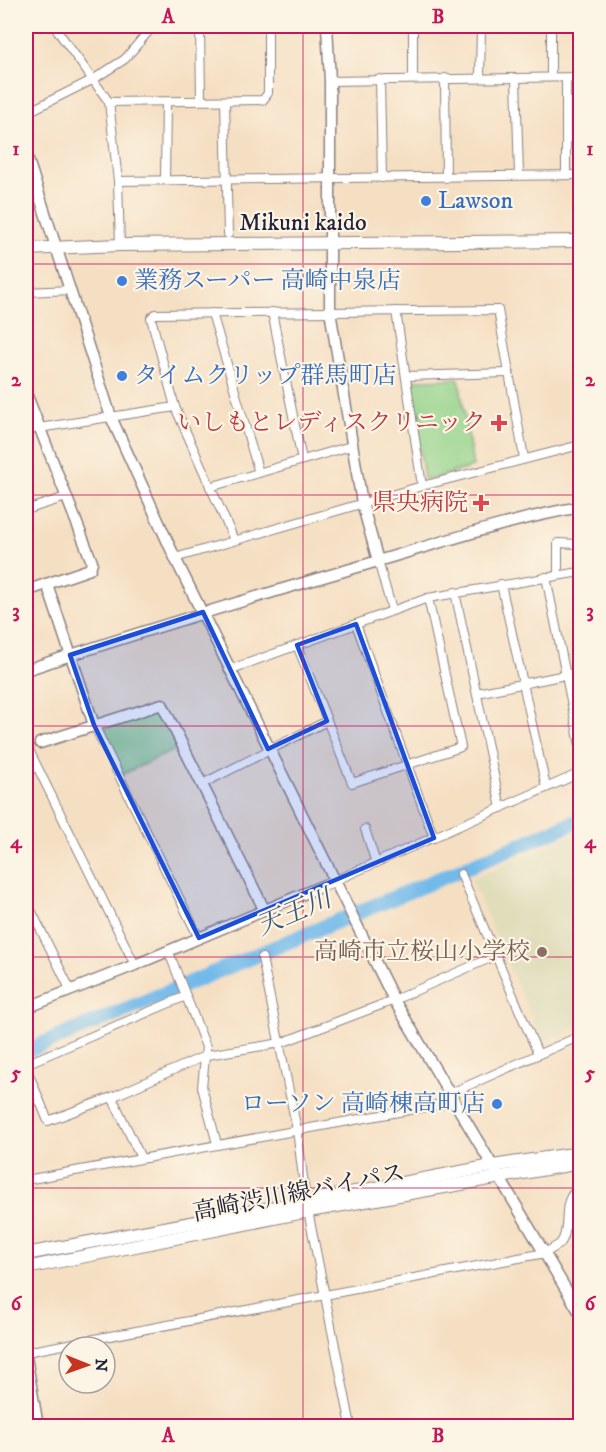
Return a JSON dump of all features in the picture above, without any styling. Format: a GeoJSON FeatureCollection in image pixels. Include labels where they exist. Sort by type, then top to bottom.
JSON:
{"type":"FeatureCollection","features":[{"type":"Feature","properties":{"kind":"main road","name":"Mikuni kaido"},"geometry":{"type":"LineString","coordinates":[[26,249],[120,245],[330,245],[580,240]]}},
{"type":"Feature","properties":{"kind":"main road","name":"高崎渋川線バイパス"},"geometry":{"type":"LineString","coordinates":[[26,1254],[307,1206],[580,1153]]}},
{"type":"Feature","properties":{"kind":"main road","name":"高崎渋川線バイパス"},"geometry":{"type":"LineString","coordinates":[[495,1171],[580,1163]]}},
{"type":"Feature","properties":{"kind":"main road","name":"高崎渋川線バイパス"},"geometry":{"type":"LineString","coordinates":[[26,1268],[307,1206]]}},
{"type":"Feature","properties":{"kind":"street"},"geometry":{"type":"LineString","coordinates":[[54,26],[109,102],[118,181],[120,245]]}},
{"type":"Feature","properties":{"kind":"street"},"geometry":{"type":"LineString","coordinates":[[26,113],[94,79],[125,59],[153,26]]}},
{"type":"Feature","properties":{"kind":"street"},"geometry":{"type":"LineString","coordinates":[[200,26],[201,100]]}},
{"type":"Feature","properties":{"kind":"street"},"geometry":{"type":"LineString","coordinates":[[109,102],[262,100],[268,93],[268,26]]}},
{"type":"Feature","properties":{"kind":"street"},"geometry":{"type":"LineString","coordinates":[[327,26],[330,81],[330,311],[362,503],[392,610]]}},
{"type":"Feature","properties":{"kind":"street"},"geometry":{"type":"LineString","coordinates":[[413,26],[413,79]]}},
{"type":"Feature","properties":{"kind":"street"},"geometry":{"type":"LineString","coordinates":[[480,78],[481,26]]}},
{"type":"Feature","properties":{"kind":"street"},"geometry":{"type":"LineString","coordinates":[[551,26],[551,77]]}},
{"type":"Feature","properties":{"kind":"street"},"geometry":{"type":"LineString","coordinates":[[330,81],[580,77]]}},
{"type":"Feature","properties":{"kind":"street"},"geometry":{"type":"LineString","coordinates":[[445,78],[446,178]]}},
{"type":"Feature","properties":{"kind":"street"},"geometry":{"type":"LineString","coordinates":[[516,78],[519,175]]}},
{"type":"Feature","properties":{"kind":"street"},"geometry":{"type":"LineString","coordinates":[[566,78],[566,175]]}},
{"type":"Feature","properties":{"kind":"street"},"geometry":{"type":"LineString","coordinates":[[381,79],[382,178]]}},
{"type":"Feature","properties":{"kind":"street"},"geometry":{"type":"LineString","coordinates":[[225,101],[228,234]]}},
{"type":"Feature","properties":{"kind":"street"},"geometry":{"type":"LineString","coordinates":[[165,180],[166,102]]}},
{"type":"Feature","properties":{"kind":"street"},"geometry":{"type":"LineString","coordinates":[[26,154],[111,417],[175,558],[394,1000],[580,1313]]}},
{"type":"Feature","properties":{"kind":"street"},"geometry":{"type":"LineString","coordinates":[[118,181],[580,175]]}},
{"type":"Feature","properties":{"kind":"street"},"geometry":{"type":"LineString","coordinates":[[26,292],[71,290]]}},
{"type":"Feature","properties":{"kind":"street"},"geometry":{"type":"LineString","coordinates":[[234,540],[175,407],[151,318],[155,314],[498,310],[507,373],[524,458]]}},
{"type":"Feature","properties":{"kind":"street"},"geometry":{"type":"LineString","coordinates":[[396,311],[422,486]]}},
{"type":"Feature","properties":{"kind":"street"},"geometry":{"type":"LineString","coordinates":[[272,312],[302,460]]}},
{"type":"Feature","properties":{"kind":"street"},"geometry":{"type":"LineString","coordinates":[[212,313],[259,473]]}},
{"type":"Feature","properties":{"kind":"street"},"geometry":{"type":"LineString","coordinates":[[406,376],[507,373]]}},
{"type":"Feature","properties":{"kind":"street"},"geometry":{"type":"LineString","coordinates":[[26,393],[92,566],[26,591]]}},
{"type":"Feature","properties":{"kind":"street"},"geometry":{"type":"LineString","coordinates":[[26,430],[175,407]]}},
{"type":"Feature","properties":{"kind":"street"},"geometry":{"type":"LineString","coordinates":[[175,558],[422,486],[580,445]]}},
{"type":"Feature","properties":{"kind":"street"},"geometry":{"type":"LineString","coordinates":[[210,487],[351,446]]}},
{"type":"Feature","properties":{"kind":"street"},"geometry":{"type":"LineString","coordinates":[[26,510],[66,497]]}},
{"type":"Feature","properties":{"kind":"street"},"geometry":{"type":"LineString","coordinates":[[26,670],[203,612],[530,518],[580,507]]}},
{"type":"Feature","properties":{"kind":"street"},"geometry":{"type":"LineString","coordinates":[[558,575],[558,543],[577,544]]}},
{"type":"Feature","properties":{"kind":"street"},"geometry":{"type":"LineString","coordinates":[[229,670],[428,598],[455,591],[580,572]]}},
{"type":"Feature","properties":{"kind":"street"},"geometry":{"type":"LineString","coordinates":[[546,576],[580,745]]}},
{"type":"Feature","properties":{"kind":"street"},"geometry":{"type":"LineString","coordinates":[[47,584],[94,725],[199,938]]}},
{"type":"Feature","properties":{"kind":"street"},"geometry":{"type":"LineString","coordinates":[[501,584],[521,685],[546,787]]}},
{"type":"Feature","properties":{"kind":"street"},"geometry":{"type":"LineString","coordinates":[[455,591],[501,808]]}},
{"type":"Feature","properties":{"kind":"street"},"geometry":{"type":"LineString","coordinates":[[297,645],[352,783],[462,747],[428,598]]}},
{"type":"Feature","properties":{"kind":"street"},"geometry":{"type":"LineString","coordinates":[[356,624],[434,838]]}},
{"type":"Feature","properties":{"kind":"street"},"geometry":{"type":"LineString","coordinates":[[477,693],[580,672]]}},
{"type":"Feature","properties":{"kind":"street"},"geometry":{"type":"LineString","coordinates":[[135,965],[27,748],[162,704],[265,911]]}},
{"type":"Feature","properties":{"kind":"street"},"geometry":{"type":"LineString","coordinates":[[202,784],[327,721]]}},
{"type":"Feature","properties":{"kind":"street"},"geometry":{"type":"LineString","coordinates":[[26,1008],[265,911],[580,773]]}},
{"type":"Feature","properties":{"kind":"street"},"geometry":{"type":"LineString","coordinates":[[365,829],[376,863]]}},
{"type":"Feature","properties":{"kind":"street"},"geometry":{"type":"LineString","coordinates":[[461,874],[538,1054]]}},
{"type":"Feature","properties":{"kind":"street"},"geometry":{"type":"LineString","coordinates":[[26,900],[70,989]]}},
{"type":"Feature","properties":{"kind":"street"},"geometry":{"type":"LineString","coordinates":[[168,950],[206,1047],[202,1087],[217,1144]]}},
{"type":"Feature","properties":{"kind":"street"},"geometry":{"type":"LineString","coordinates":[[185,993],[26,1066],[48,1121],[112,1097],[207,1055],[281,1043],[394,1000],[496,955]]}},
{"type":"Feature","properties":{"kind":"street"},"geometry":{"type":"LineString","coordinates":[[262,958],[281,1043],[297,1130],[307,1206],[351,1426]]}},
{"type":"Feature","properties":{"kind":"street"},"geometry":{"type":"LineString","coordinates":[[26,1180],[297,1130],[451,1098],[538,1054],[580,1036]]}},
{"type":"Feature","properties":{"kind":"street"},"geometry":{"type":"LineString","coordinates":[[112,1097],[141,1158]]}},
{"type":"Feature","properties":{"kind":"street"},"geometry":{"type":"LineString","coordinates":[[26,1352],[324,1293],[545,1253],[560,1244],[563,1239],[568,1203],[573,1193],[580,1188]]}},
{"type":"Feature","properties":{"kind":"street"},"geometry":{"type":"LineString","coordinates":[[26,1357],[38,1426]]}},
{"type":"Feature","properties":{"kind":"highlighted area"},"geometry":{"type":"Polygon","coordinates":[[[203,612],[268,749],[327,721],[297,645],[356,624],[434,838],[199,938],[94,725],[70,655],[203,612]]]}},
{"type":"Feature","properties":{"kind":"shaded area","name":"高崎市立桜山小学校"},"geometry":{"type":"Polygon","coordinates":[[[580,832],[580,1025],[542,1042],[471,879],[580,832]]]}},
{"type":"Feature","properties":{"kind":"green space"},"geometry":{"type":"Polygon","coordinates":[[[459,379],[473,467],[428,480],[424,478],[410,384],[414,380],[459,379]]]}},
{"type":"Feature","properties":{"kind":"green space"},"geometry":{"type":"Polygon","coordinates":[[[158,710],[161,711],[179,748],[123,774],[103,732],[104,728],[158,710]]]}},
{"type":"Feature","properties":{"kind":"waterway","name":"天王川"},"geometry":{"type":"LineString","coordinates":[[26,1051],[580,820]]}},
{"type":"Feature","properties":{"kind":"place","name":"Lawson"},"geometry":{"type":"Point","coordinates":[426,201]}},
{"type":"Feature","properties":{"kind":"place","name":"業務スーパー 高崎中泉店"},"geometry":{"type":"Point","coordinates":[122,281]}},
{"type":"Feature","properties":{"kind":"place","name":"タイムクリップ群馬町店"},"geometry":{"type":"Point","coordinates":[122,376]}},
{"type":"Feature","properties":{"kind":"place","name":"いしもとレディスクリニック"},"geometry":{"type":"Point","coordinates":[499,423]}},
{"type":"Feature","properties":{"kind":"place","name":"県央病院"},"geometry":{"type":"Point","coordinates":[481,503]}},
{"type":"Feature","properties":{"kind":"place","name":"高崎市立桜山小学校"},"geometry":{"type":"Point","coordinates":[542,952]}},
{"type":"Feature","properties":{"kind":"place","name":"ローソン 高崎棟高町店"},"geometry":{"type":"Point","coordinates":[497,1104]}}]}
